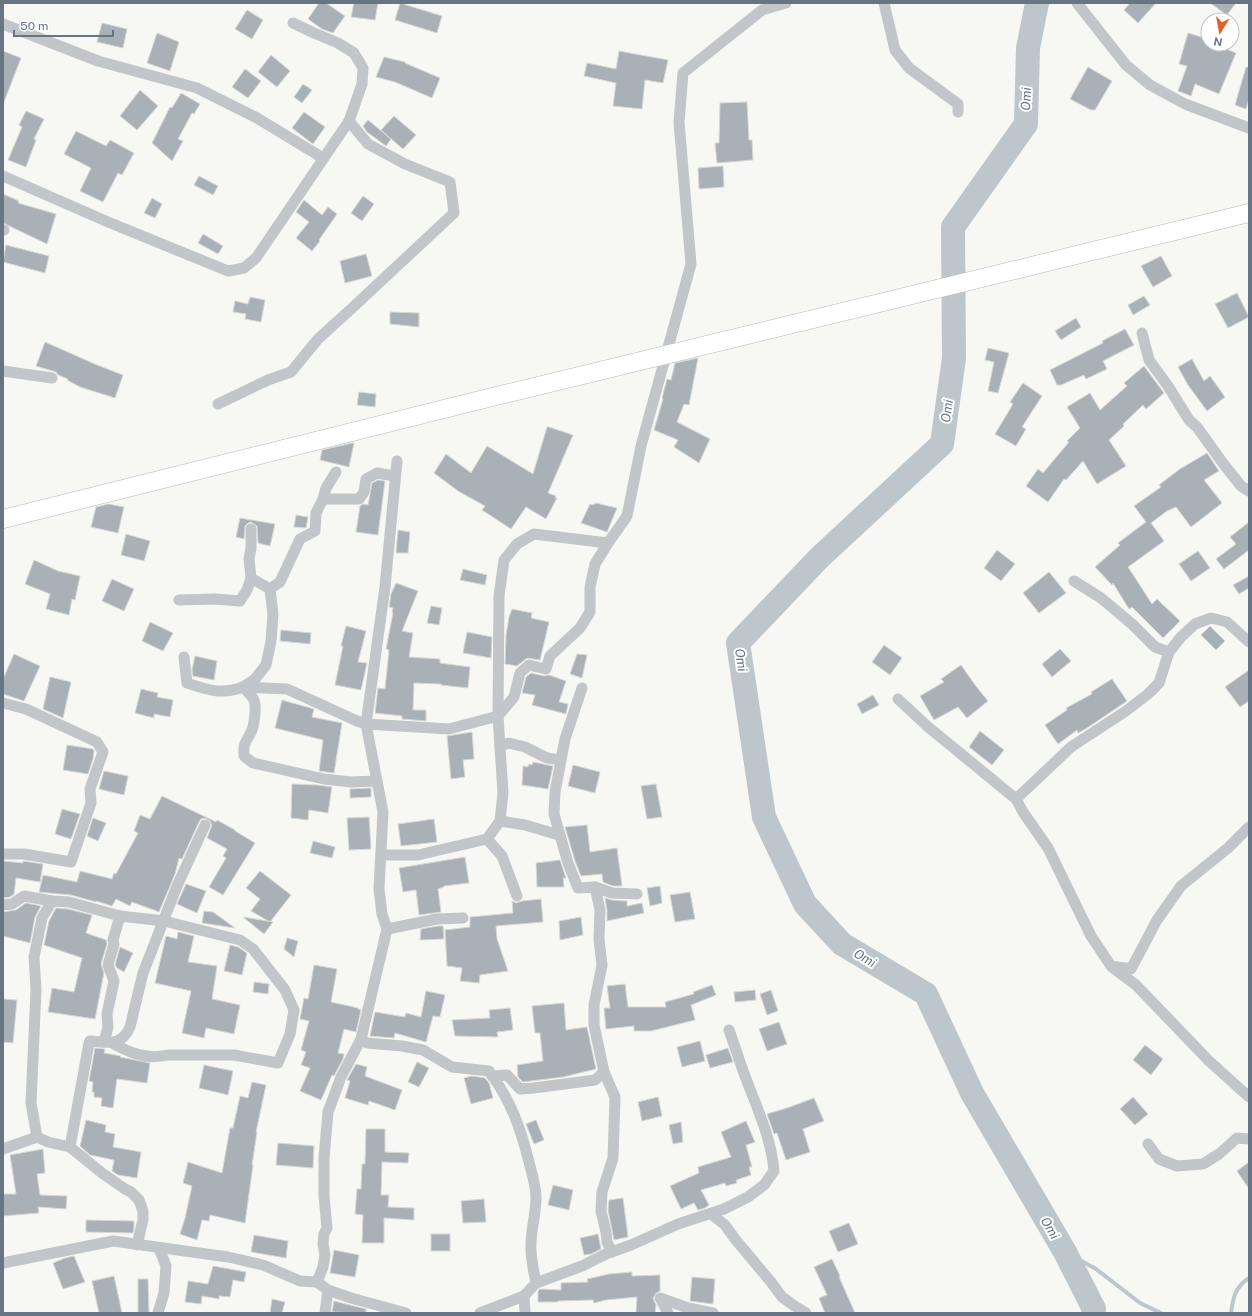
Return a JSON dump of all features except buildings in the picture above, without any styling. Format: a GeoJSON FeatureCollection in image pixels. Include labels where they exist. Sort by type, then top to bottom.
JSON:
{"type":"FeatureCollection","features":[{"type":"Feature","properties":{"kind":"highway"},"geometry":{"type":"LineString","coordinates":[[3,519],[491,397],[1249,213]]}},
{"type":"Feature","properties":{"kind":"street"},"geometry":{"type":"LineString","coordinates":[[243,687],[287,689],[366,724],[449,729],[498,716],[514,697],[520,673],[529,665],[546,669],[550,656],[580,628],[590,612],[590,587],[595,564],[608,542],[627,516],[641,446],[691,264],[679,122],[683,73],[762,10],[786,3]]}},
{"type":"Feature","properties":{"kind":"street"},"geometry":{"type":"LineString","coordinates":[[884,3],[896,50],[909,68],[958,104],[958,112]]}},
{"type":"Feature","properties":{"kind":"street"},"geometry":{"type":"LineString","coordinates":[[1076,3],[1126,65],[1150,85],[1185,104],[1249,128]]}},
{"type":"Feature","properties":{"kind":"street"},"geometry":{"type":"LineString","coordinates":[[3,176],[108,222],[228,270],[244,268],[256,258],[349,121],[362,84],[363,68],[354,53],[338,43],[293,22]]}},
{"type":"Feature","properties":{"kind":"street"},"geometry":{"type":"LineString","coordinates":[[3,24],[98,61],[197,88],[257,118],[323,158]]}},
{"type":"Feature","properties":{"kind":"street"},"geometry":{"type":"LineString","coordinates":[[218,404],[268,380],[291,372],[318,339],[454,213],[450,182],[405,164],[368,144],[349,121]]}},
{"type":"Feature","properties":{"kind":"street"},"geometry":{"type":"LineString","coordinates":[[1142,334],[1149,360],[1168,386],[1189,420],[1197,426],[1241,486],[1249,491]]}},
{"type":"Feature","properties":{"kind":"street"},"geometry":{"type":"LineString","coordinates":[[3,371],[52,378]]}},
{"type":"Feature","properties":{"kind":"street"},"geometry":{"type":"LineString","coordinates":[[317,1282],[323,1267],[325,1255],[323,1244],[324,1234],[327,1228],[324,1196],[324,1158],[328,1112],[341,1077],[361,1039],[387,929],[382,914],[379,889],[383,812],[366,724],[385,587],[387,552],[394,503],[397,461]]}},
{"type":"Feature","properties":{"kind":"street"},"geometry":{"type":"LineString","coordinates":[[270,589],[280,582],[300,539],[315,531],[316,513],[323,499],[326,488],[336,472]]}},
{"type":"Feature","properties":{"kind":"street"},"geometry":{"type":"LineString","coordinates":[[323,499],[359,499],[364,492],[366,479],[377,473],[395,476]]}},
{"type":"Feature","properties":{"kind":"street"},"geometry":{"type":"LineString","coordinates":[[179,600],[215,599],[240,601],[247,590],[251,578],[248,559],[251,529]]}},
{"type":"Feature","properties":{"kind":"street"},"geometry":{"type":"LineString","coordinates":[[381,855],[418,855],[487,839],[500,822],[504,793],[498,716],[499,596],[504,560],[517,544],[534,534],[608,542]]}},
{"type":"Feature","properties":{"kind":"street"},"geometry":{"type":"LineString","coordinates":[[251,578],[270,589]]}},
{"type":"Feature","properties":{"kind":"street"},"geometry":{"type":"LineString","coordinates":[[1074,580],[1132,624],[1155,647],[1169,652]]}},
{"type":"Feature","properties":{"kind":"street"},"geometry":{"type":"LineString","coordinates":[[184,657],[187,683],[216,692],[233,691],[243,687],[255,679],[266,665],[271,642],[273,614],[270,589]]}},
{"type":"Feature","properties":{"kind":"street"},"geometry":{"type":"LineString","coordinates":[[1016,799],[1071,748],[1126,711],[1148,694],[1159,683],[1169,652],[1181,637],[1195,624],[1211,618],[1227,622],[1249,642]]}},
{"type":"Feature","properties":{"kind":"street"},"geometry":{"type":"LineString","coordinates":[[243,687],[252,696],[256,704],[254,721],[244,747],[244,756],[253,763],[324,779],[351,782],[376,780]]}},
{"type":"Feature","properties":{"kind":"street"},"geometry":{"type":"LineString","coordinates":[[582,688],[568,727],[555,792],[554,814],[559,835],[578,888],[595,887],[612,893],[637,894]]}},
{"type":"Feature","properties":{"kind":"street"},"geometry":{"type":"LineString","coordinates":[[898,699],[927,726],[1016,799],[1023,812],[1048,848],[1091,936],[1111,966],[1136,985],[1209,1061],[1249,1097]]}},
{"type":"Feature","properties":{"kind":"street"},"geometry":{"type":"LineString","coordinates":[[3,703],[26,709],[97,742],[103,752],[90,789],[91,803],[71,862],[24,854],[3,854]]}},
{"type":"Feature","properties":{"kind":"street"},"geometry":{"type":"LineString","coordinates":[[500,746],[508,742],[525,747],[547,758],[561,760]]}},
{"type":"Feature","properties":{"kind":"street"},"geometry":{"type":"LineString","coordinates":[[500,822],[525,825],[559,835]]}},
{"type":"Feature","properties":{"kind":"street"},"geometry":{"type":"LineString","coordinates":[[70,1147],[89,1043],[90,1041],[108,1042],[122,1040],[127,1035],[143,973],[177,886],[205,825]]}},
{"type":"Feature","properties":{"kind":"street"},"geometry":{"type":"LineString","coordinates":[[1111,966],[1131,969],[1157,920],[1181,886],[1228,848],[1249,827]]}},
{"type":"Feature","properties":{"kind":"street"},"geometry":{"type":"LineString","coordinates":[[487,839],[502,856],[517,896]]}},
{"type":"Feature","properties":{"kind":"street"},"geometry":{"type":"LineString","coordinates":[[595,887],[600,910],[599,939],[602,965],[594,1005],[594,1025],[604,1072],[615,1097],[613,1158],[602,1192],[601,1211],[607,1242],[612,1252]]}},
{"type":"Feature","properties":{"kind":"street"},"geometry":{"type":"LineString","coordinates":[[3,905],[12,904],[24,896],[52,901],[69,902],[120,916],[164,921],[240,940],[253,949],[285,990],[294,1010],[290,1034],[278,1063],[234,1055],[168,1055],[148,1057],[125,1050],[108,1042]]}},
{"type":"Feature","properties":{"kind":"street"},"geometry":{"type":"LineString","coordinates":[[37,1137],[31,1103],[36,990],[34,957],[42,918],[52,901]]}},
{"type":"Feature","properties":{"kind":"street"},"geometry":{"type":"LineString","coordinates":[[108,1042],[107,1014],[114,981],[108,965],[120,916]]}},
{"type":"Feature","properties":{"kind":"street"},"geometry":{"type":"LineString","coordinates":[[387,929],[437,919],[463,918]]}},
{"type":"Feature","properties":{"kind":"street"},"geometry":{"type":"LineString","coordinates":[[480,1313],[524,1296],[536,1283],[582,1266],[678,1224],[724,1209],[748,1197],[764,1184],[774,1171],[773,1159],[760,1112],[729,1030]]}},
{"type":"Feature","properties":{"kind":"street"},"geometry":{"type":"LineString","coordinates":[[361,1039],[368,1043],[402,1046],[423,1050],[452,1068],[489,1071],[504,1093],[514,1113],[534,1182],[536,1198],[531,1249],[536,1283]]}},
{"type":"Feature","properties":{"kind":"street"},"geometry":{"type":"LineString","coordinates":[[492,1076],[507,1075],[520,1089],[595,1080],[604,1072]]}},
{"type":"Feature","properties":{"kind":"street"},"geometry":{"type":"LineString","coordinates":[[3,1149],[37,1137],[48,1142],[70,1147],[102,1173],[131,1192],[139,1200],[143,1211],[143,1220],[138,1245]]}},
{"type":"Feature","properties":{"kind":"street"},"geometry":{"type":"LineString","coordinates":[[1148,1144],[1158,1160],[1177,1166],[1203,1164],[1219,1154],[1237,1138],[1249,1139]]}},
{"type":"Feature","properties":{"kind":"street"},"geometry":{"type":"LineString","coordinates":[[711,1214],[725,1225],[782,1297],[806,1313]]}},
{"type":"Feature","properties":{"kind":"street"},"geometry":{"type":"LineString","coordinates":[[3,1263],[113,1241],[228,1257],[263,1265],[300,1281],[317,1282],[328,1290],[406,1313]]}},
{"type":"Feature","properties":{"kind":"street"},"geometry":{"type":"LineString","coordinates":[[158,1313],[164,1293],[166,1266],[159,1248]]}},
{"type":"Feature","properties":{"kind":"street"},"geometry":{"type":"LineString","coordinates":[[325,1313],[328,1290]]}},
{"type":"Feature","properties":{"kind":"street"},"geometry":{"type":"LineString","coordinates":[[524,1296],[525,1313]]}},
{"type":"Feature","properties":{"kind":"street"},"geometry":{"type":"LineString","coordinates":[[668,1313],[660,1298],[688,1308],[713,1313]]}},
{"type":"Feature","properties":{"kind":"waterway","name":"Omi"},"geometry":{"type":"LineString","coordinates":[[1037,3],[1028,48],[1026,124],[953,227],[954,358],[942,444],[819,558],[738,643],[764,817],[805,904],[842,944],[926,994],[972,1093],[1065,1252],[1094,1309],[1093,1313]]}},
{"type":"Feature","properties":{"kind":"waterway"},"geometry":{"type":"LineString","coordinates":[[1065,1252],[1096,1269],[1140,1303],[1161,1313]]}},
{"type":"Feature","properties":{"kind":"waterway"},"geometry":{"type":"LineString","coordinates":[[1231,1313],[1238,1289],[1244,1281],[1249,1278]]}}]}
